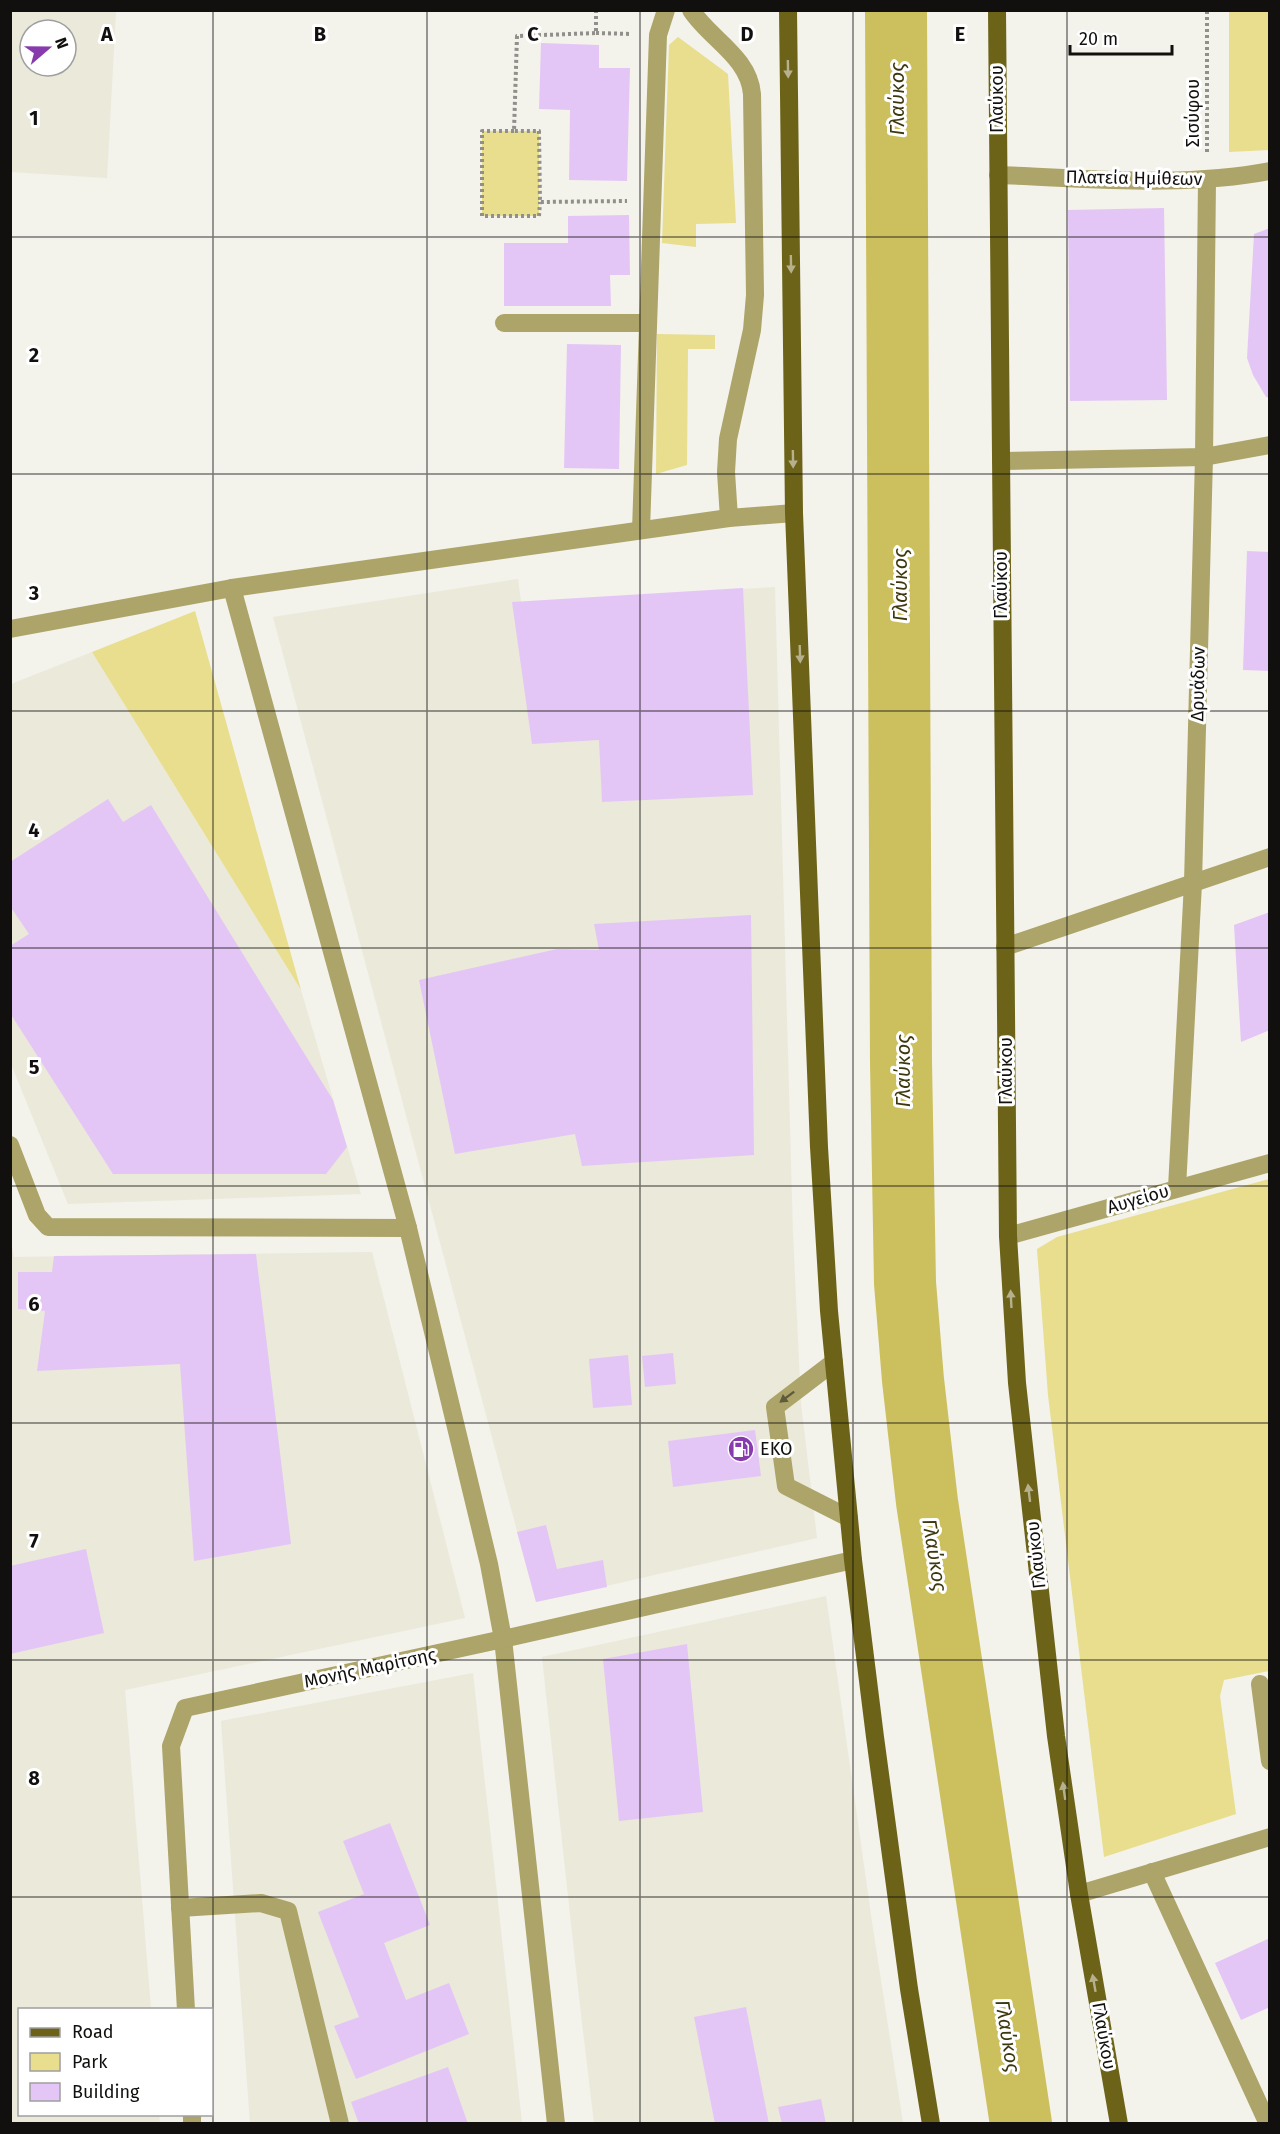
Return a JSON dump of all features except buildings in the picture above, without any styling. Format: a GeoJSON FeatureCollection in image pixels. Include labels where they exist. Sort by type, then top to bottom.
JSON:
{"type":"FeatureCollection","features":[{"type":"Feature","properties":{"kind":"main road"},"geometry":{"type":"LineString","coordinates":[[788,10],[794,513],[819,1147],[829,1311],[853,1560],[909,1989],[931,2124]]}},
{"type":"Feature","properties":{"kind":"main road","name":"Γλαύκου"},"geometry":{"type":"LineString","coordinates":[[997,10],[1008,1236],[1023,1446],[1056,1736],[1078,1894],[1119,2124]]}},
{"type":"Feature","properties":{"kind":"street"},"geometry":{"type":"LineString","coordinates":[[641,530],[658,35],[666,10]]}},
{"type":"Feature","properties":{"kind":"street"},"geometry":{"type":"LineString","coordinates":[[691,10],[704,28],[735,56],[751,86],[752,94],[755,295],[752,330],[728,439],[726,472],[729,518]]}},
{"type":"Feature","properties":{"kind":"street","name":"Πλατεία Ημίθεων"},"geometry":{"type":"LineString","coordinates":[[998,175],[1207,180],[1269,171]]}},
{"type":"Feature","properties":{"kind":"street","name":"Δρυάδων"},"geometry":{"type":"LineString","coordinates":[[1177,1188],[1193,883],[1204,457],[1207,180]]}},
{"type":"Feature","properties":{"kind":"street"},"geometry":{"type":"LineString","coordinates":[[504,323],[648,323]]}},
{"type":"Feature","properties":{"kind":"street"},"geometry":{"type":"LineString","coordinates":[[1001,461],[1204,457],[1269,445]]}},
{"type":"Feature","properties":{"kind":"street"},"geometry":{"type":"LineString","coordinates":[[10,629],[232,588],[729,518],[794,513]]}},
{"type":"Feature","properties":{"kind":"street"},"geometry":{"type":"LineString","coordinates":[[232,588],[408,1228],[489,1564],[503,1639],[556,2124]]}},
{"type":"Feature","properties":{"kind":"street"},"geometry":{"type":"LineString","coordinates":[[1005,947],[1269,857]]}},
{"type":"Feature","properties":{"kind":"street"},"geometry":{"type":"LineString","coordinates":[[10,1145],[37,1215],[48,1227],[408,1228]]}},
{"type":"Feature","properties":{"kind":"street","name":"Αυγείου"},"geometry":{"type":"LineString","coordinates":[[1008,1236],[1269,1163]]}},
{"type":"Feature","properties":{"kind":"street"},"geometry":{"type":"LineString","coordinates":[[834,1362],[775,1407],[786,1486],[849,1518]]}},
{"type":"Feature","properties":{"kind":"street","name":"Μονής Μαρίτσης"},"geometry":{"type":"LineString","coordinates":[[186,2008],[171,1746],[185,1708],[853,1560]]}},
{"type":"Feature","properties":{"kind":"street"},"geometry":{"type":"LineString","coordinates":[[1260,1684],[1269,1761]]}},
{"type":"Feature","properties":{"kind":"street"},"geometry":{"type":"LineString","coordinates":[[1078,1894],[1269,1837]]}},
{"type":"Feature","properties":{"kind":"street"},"geometry":{"type":"LineString","coordinates":[[1152,1872],[1268,2124]]}},
{"type":"Feature","properties":{"kind":"street"},"geometry":{"type":"LineString","coordinates":[[180,1908],[261,1903],[288,1911],[340,2124]]}},
{"type":"Feature","properties":{"kind":"path"},"geometry":{"type":"LineString","coordinates":[[596,10],[596,33]]}},
{"type":"Feature","properties":{"kind":"path","name":"Σισύφου"},"geometry":{"type":"LineString","coordinates":[[1207,10],[1207,180]]}},
{"type":"Feature","properties":{"kind":"path"},"geometry":{"type":"LineString","coordinates":[[514,131],[517,36],[596,33],[658,35]]}},
{"type":"Feature","properties":{"kind":"path"},"geometry":{"type":"LineString","coordinates":[[482,131],[514,131],[539,131],[539,216],[482,216],[482,131]]}},
{"type":"Feature","properties":{"kind":"path"},"geometry":{"type":"LineString","coordinates":[[540,202],[652,201]]}},
{"type":"Feature","properties":{"kind":"shaded area"},"geometry":{"type":"Polygon","coordinates":[[[10,11],[116,11],[107,178],[11,172],[10,11]]]}},
{"type":"Feature","properties":{"kind":"shaded area"},"geometry":{"type":"Polygon","coordinates":[[[518,579],[521,602],[775,587],[793,1235],[801,1404],[817,1538],[536,1602],[273,617],[518,579]]]}},
{"type":"Feature","properties":{"kind":"shaded area"},"geometry":{"type":"Polygon","coordinates":[[[92,652],[301,990],[361,1194],[68,1204],[11,1064],[11,684],[92,652]]]}},
{"type":"Feature","properties":{"kind":"shaded area"},"geometry":{"type":"Polygon","coordinates":[[[10,1238],[14,1257],[372,1252],[465,1618],[125,1690],[151,2008],[18,2008],[18,2116],[159,2116],[160,2123],[11,2123],[10,1238]]]}},
{"type":"Feature","properties":{"kind":"shaded area"},"geometry":{"type":"Polygon","coordinates":[[[826,1596],[903,2123],[594,2123],[542,1657],[826,1596]]]}},
{"type":"Feature","properties":{"kind":"shaded area"},"geometry":{"type":"Polygon","coordinates":[[[473,1673],[522,2123],[250,2123],[221,1721],[473,1673]]]}},
{"type":"Feature","properties":{"kind":"green space"},"geometry":{"type":"Polygon","coordinates":[[[1229,11],[1269,11],[1269,150],[1229,152],[1229,11]]]}},
{"type":"Feature","properties":{"kind":"green space"},"geometry":{"type":"Polygon","coordinates":[[[678,37],[728,74],[736,223],[696,224],[696,247],[662,243],[669,45],[678,37]]]}},
{"type":"Feature","properties":{"kind":"green space"},"geometry":{"type":"Polygon","coordinates":[[[482,131],[539,131],[539,216],[482,216],[482,131]]]}},
{"type":"Feature","properties":{"kind":"green space"},"geometry":{"type":"Polygon","coordinates":[[[657,334],[715,335],[715,349],[688,349],[687,465],[656,474],[657,334]]]}},
{"type":"Feature","properties":{"kind":"green space"},"geometry":{"type":"Polygon","coordinates":[[[195,611],[301,990],[92,652],[195,611]]]}},
{"type":"Feature","properties":{"kind":"green space"},"geometry":{"type":"Polygon","coordinates":[[[1269,1179],[1269,1671],[1224,1680],[1220,1696],[1236,1814],[1104,1857],[1048,1395],[1037,1249],[1057,1237],[1269,1179]]]}},
{"type":"Feature","properties":{"kind":"waterway","name":"Γλαύκος"},"geometry":{"type":"LineString","coordinates":[[896,10],[901,1062],[905,1283],[927,1502],[1021,2124]]}},
{"type":"Feature","properties":{"kind":"place","name":"EKO"},"geometry":{"type":"Point","coordinates":[741,1449]}}]}
